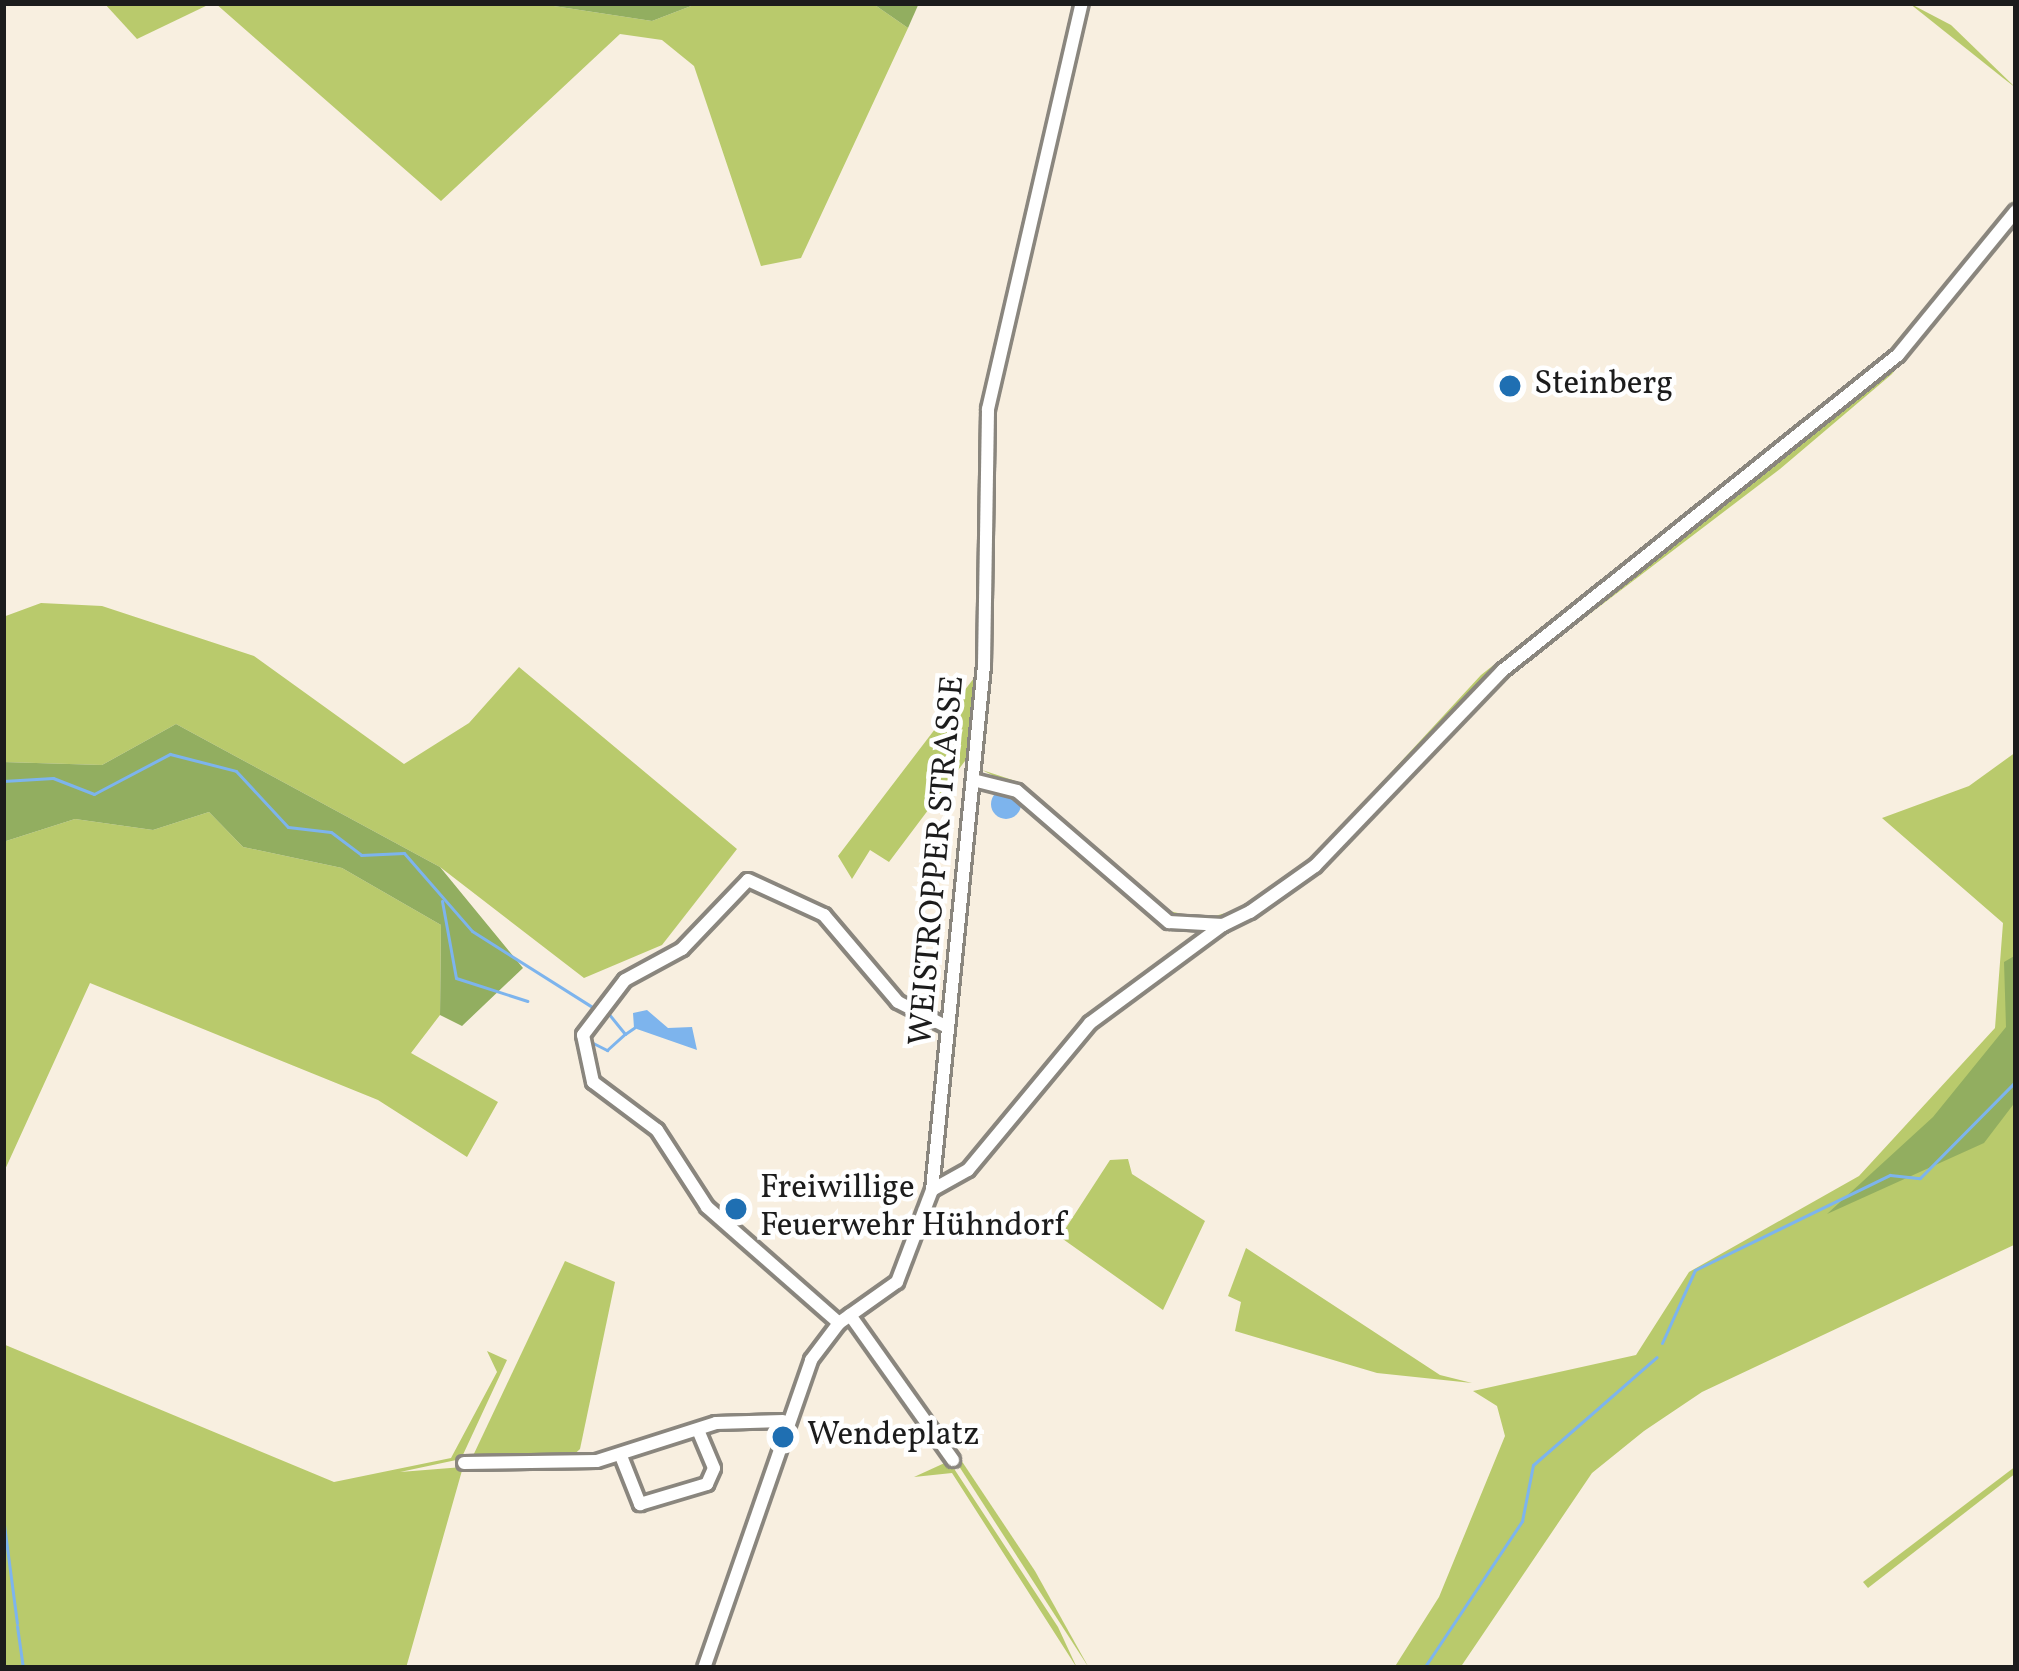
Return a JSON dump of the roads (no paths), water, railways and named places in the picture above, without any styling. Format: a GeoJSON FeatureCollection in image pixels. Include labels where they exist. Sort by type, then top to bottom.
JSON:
{"type":"FeatureCollection","features":[{"type":"Feature","properties":{"kind":"street","name":"WEISTROPPER STRASSE"},"geometry":{"type":"LineString","coordinates":[[704,1668],[783,1421],[844,1319],[902,1274],[932,1190],[973,780],[988,409],[1082,3]]}},
{"type":"Feature","properties":{"kind":"street"},"geometry":{"type":"LineString","coordinates":[[932,1190],[968,1170],[1097,1017],[1223,925],[1267,902],[1502,671],[1886,366],[2016,211]]}},
{"type":"Feature","properties":{"kind":"street"},"geometry":{"type":"LineString","coordinates":[[973,780],[1017,791],[1157,916],[1223,925]]}},
{"type":"Feature","properties":{"kind":"street"},"geometry":{"type":"LineString","coordinates":[[947,1027],[898,1002],[824,915],[757,881],[734,885],[670,958],[625,980],[583,1035],[593,1082],[657,1130],[707,1207],[844,1319],[953,1460]]}},
{"type":"Feature","properties":{"kind":"street"},"geometry":{"type":"LineString","coordinates":[[464,1463],[620,1456],[698,1430],[783,1421]]}},
{"type":"Feature","properties":{"kind":"street"},"geometry":{"type":"LineString","coordinates":[[620,1456],[640,1504],[707,1484],[714,1468],[698,1430]]}},
{"type":"Feature","properties":{"kind":"water"},"geometry":{"type":"Polygon","coordinates":[[[1006,789],[1017,793],[1021,804],[1017,815],[1006,819],[995,815],[991,804],[995,793],[1006,789]]]}},
{"type":"Feature","properties":{"kind":"water"},"geometry":{"type":"Polygon","coordinates":[[[647,1010],[668,1028],[692,1027],[697,1050],[634,1028],[633,1013],[647,1010]]]}},
{"type":"Feature","properties":{"kind":"waterway"},"geometry":{"type":"LineString","coordinates":[[3,781],[53,778],[94,794],[170,754],[236,771],[288,827],[331,832],[361,855],[404,853],[472,931],[592,1007]]}},
{"type":"Feature","properties":{"kind":"waterway"},"geometry":{"type":"LineString","coordinates":[[442,901],[456,978],[527,1001]]}},
{"type":"Feature","properties":{"kind":"waterway"},"geometry":{"type":"LineString","coordinates":[[608,1013],[625,1034],[634,1028]]}},
{"type":"Feature","properties":{"kind":"waterway"},"geometry":{"type":"LineString","coordinates":[[593,1043],[607,1050],[625,1034]]}},
{"type":"Feature","properties":{"kind":"waterway"},"geometry":{"type":"LineString","coordinates":[[1662,1343],[1695,1270],[1890,1175],[1920,1178],[2016,1081]]}},
{"type":"Feature","properties":{"kind":"waterway"},"geometry":{"type":"LineString","coordinates":[[1424,1668],[1522,1521],[1533,1465],[1657,1357]]}},
{"type":"Feature","properties":{"kind":"waterway"},"geometry":{"type":"LineString","coordinates":[[3,1517],[17,1623]]}},
{"type":"Feature","properties":{"kind":"waterway"},"geometry":{"type":"LineString","coordinates":[[17,1626],[23,1668]]}},
{"type":"Feature","properties":{"kind":"place","name":"Steinberg"},"geometry":{"type":"Point","coordinates":[1510,386]}},
{"type":"Feature","properties":{"kind":"place","name":"Freiwillige Feuerwehr Hühndorf"},"geometry":{"type":"Point","coordinates":[736,1209]}},
{"type":"Feature","properties":{"kind":"place","name":"Wendeplatz"},"geometry":{"type":"Point","coordinates":[783,1437]}}]}
